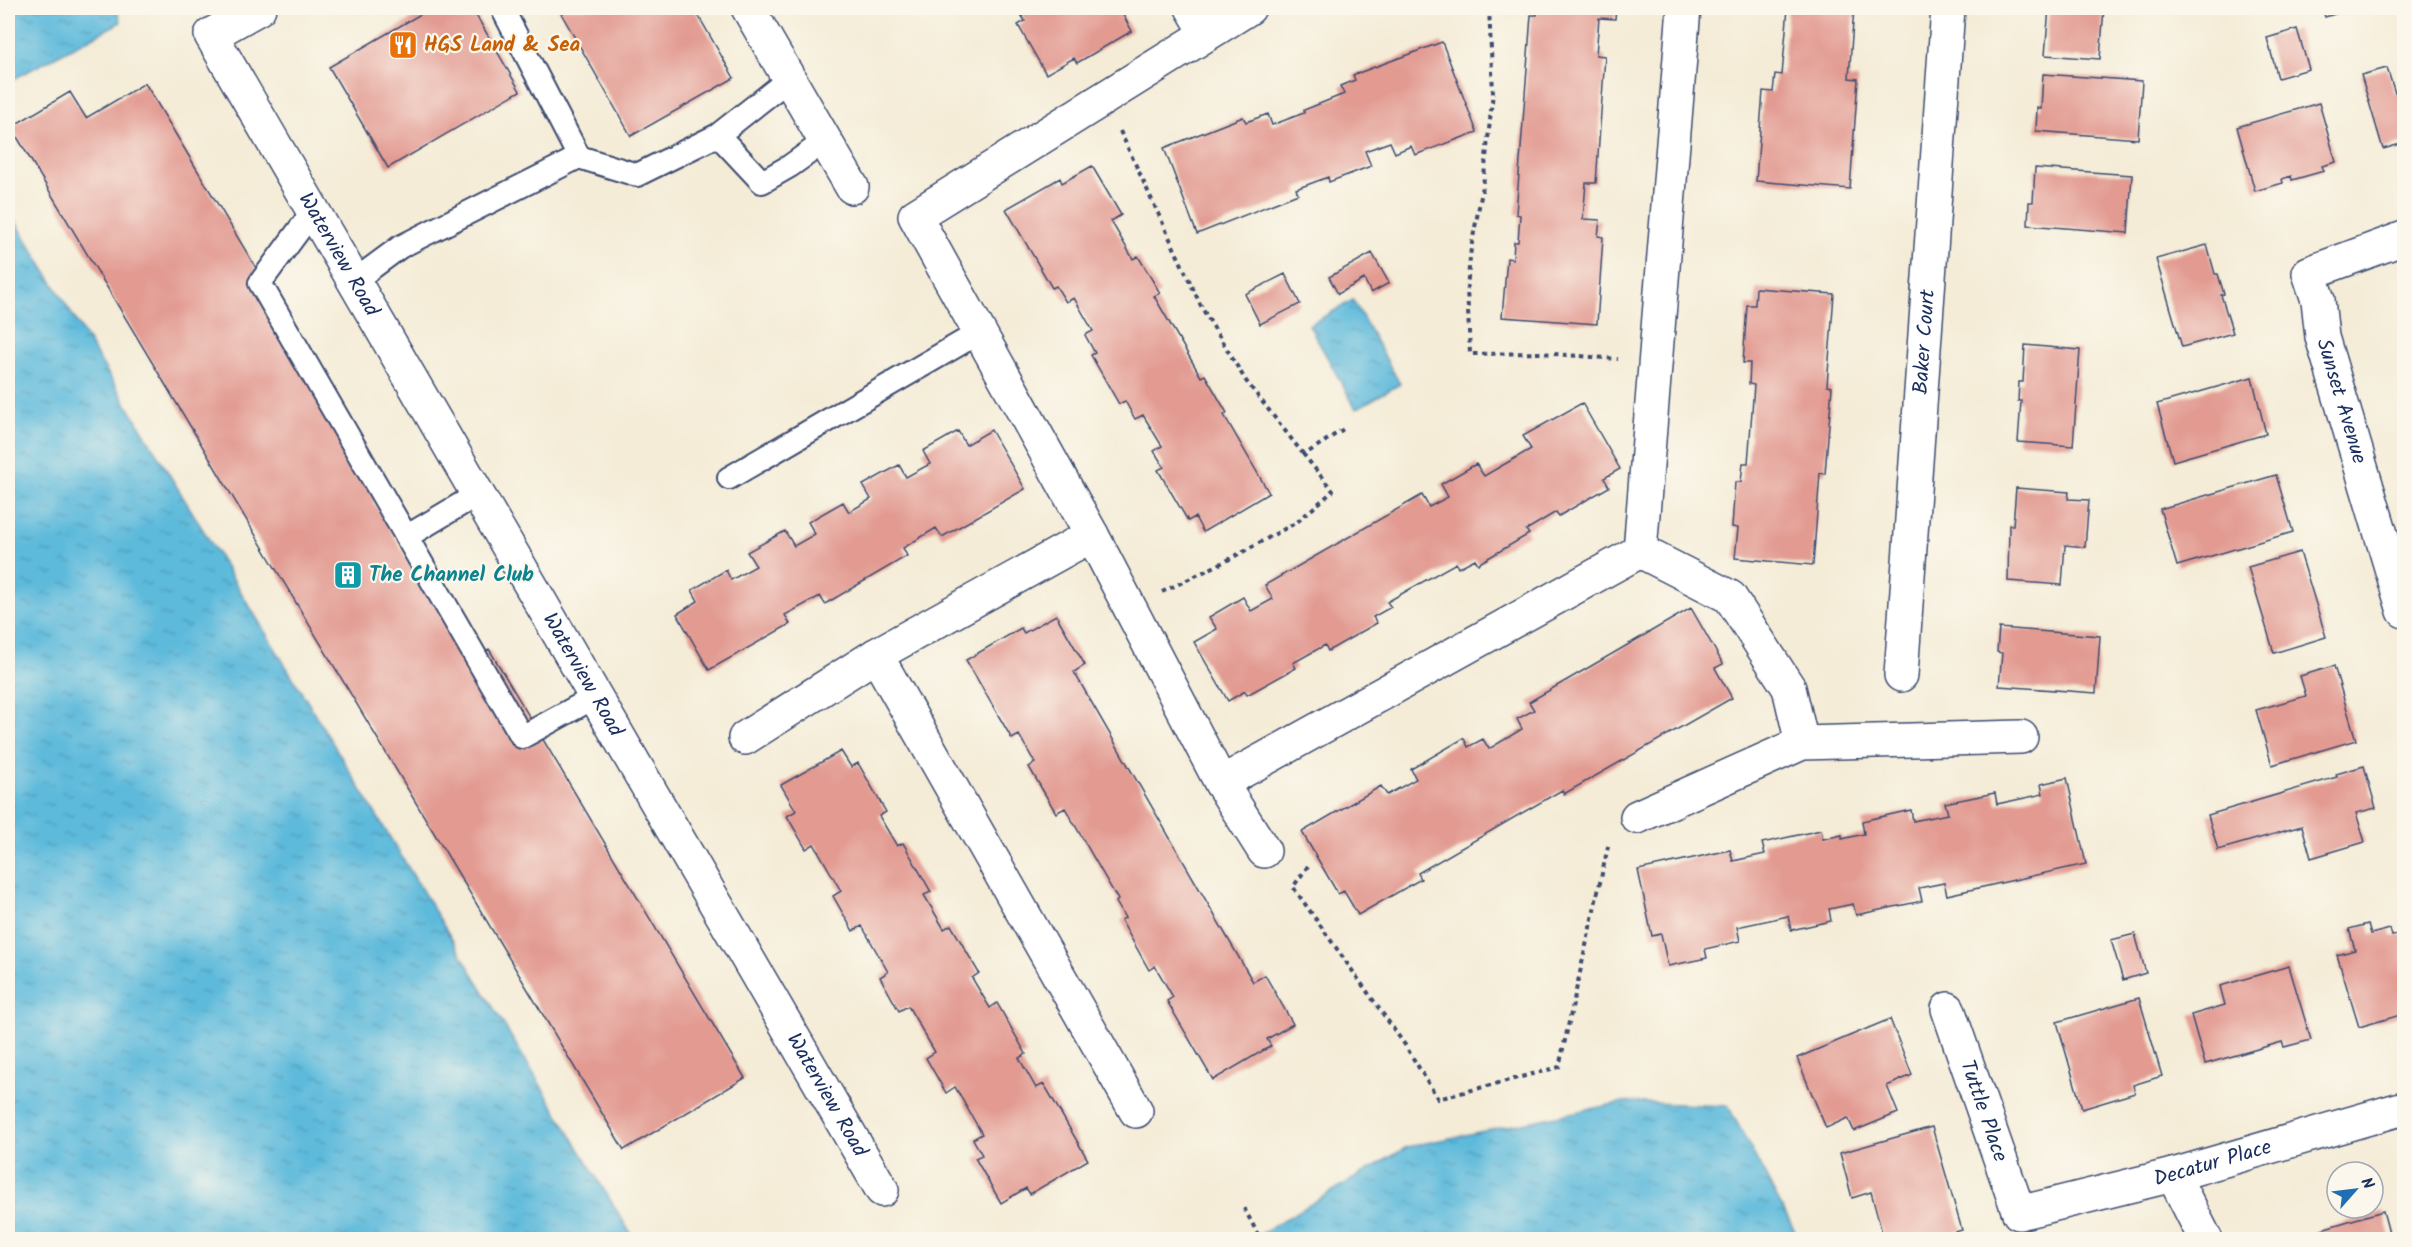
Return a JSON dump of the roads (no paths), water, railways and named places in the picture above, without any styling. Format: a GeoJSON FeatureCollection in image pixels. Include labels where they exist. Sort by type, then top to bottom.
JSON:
{"type":"FeatureCollection","features":[{"type":"Feature","properties":{"kind":"street","name":"Waterview Road"},"geometry":{"type":"LineString","coordinates":[[259,8],[211,35],[882,1190]]}},
{"type":"Feature","properties":{"kind":"street"},"geometry":{"type":"LineString","coordinates":[[748,8],[852,187]]}},
{"type":"Feature","properties":{"kind":"street"},"geometry":{"type":"LineString","coordinates":[[1249,8],[1199,20],[1103,99],[915,216],[1092,535],[1221,783],[1264,851]]}},
{"type":"Feature","properties":{"kind":"street"},"geometry":{"type":"LineString","coordinates":[[1640,551],[1684,8]]}},
{"type":"Feature","properties":{"kind":"street","name":"Baker Court"},"geometry":{"type":"LineString","coordinates":[[1900,675],[1948,8]]}},
{"type":"Feature","properties":{"kind":"street","name":"Sunset Avenue"},"geometry":{"type":"LineString","coordinates":[[2397,240],[2309,273],[2318,300],[2322,337],[2404,611]]}},
{"type":"Feature","properties":{"kind":"street"},"geometry":{"type":"LineString","coordinates":[[745,738],[876,655],[1092,535]]}},
{"type":"Feature","properties":{"kind":"street"},"geometry":{"type":"LineString","coordinates":[[1640,551],[1730,597],[1789,688],[1802,743]]}},
{"type":"Feature","properties":{"kind":"street"},"geometry":{"type":"LineString","coordinates":[[1221,783],[1640,551]]}},
{"type":"Feature","properties":{"kind":"street"},"geometry":{"type":"LineString","coordinates":[[876,655],[1136,1111]]}},
{"type":"Feature","properties":{"kind":"street"},"geometry":{"type":"LineString","coordinates":[[1637,817],[1802,743],[2022,737]]}},
{"type":"Feature","properties":{"kind":"street","name":"Tuttle Place"},"geometry":{"type":"LineString","coordinates":[[1948,1009],[2019,1213]]}},
{"type":"Feature","properties":{"kind":"street","name":"Decatur Place"},"geometry":{"type":"LineString","coordinates":[[2019,1213],[2173,1175],[2404,1108]]}},
{"type":"Feature","properties":{"kind":"street"},"geometry":{"type":"LineString","coordinates":[[2173,1175],[2206,1239]]}},
{"type":"Feature","properties":{"kind":"lane"},"geometry":{"type":"LineString","coordinates":[[502,8],[579,157]]}},
{"type":"Feature","properties":{"kind":"lane"},"geometry":{"type":"LineString","coordinates":[[354,281],[400,247],[579,157],[638,175],[718,135],[789,79]]}},
{"type":"Feature","properties":{"kind":"lane"},"geometry":{"type":"LineString","coordinates":[[718,135],[762,182],[790,166],[825,141]]}},
{"type":"Feature","properties":{"kind":"lane"},"geometry":{"type":"LineString","coordinates":[[313,211],[260,283],[522,738],[595,697]]}},
{"type":"Feature","properties":{"kind":"lane"},"geometry":{"type":"LineString","coordinates":[[729,478],[980,332]]}},
{"type":"Feature","properties":{"kind":"lane"},"geometry":{"type":"LineString","coordinates":[[406,537],[478,495]]}},
{"type":"Feature","properties":{"kind":"water"},"geometry":{"type":"Polygon","coordinates":[[[8,8],[116,8],[121,22],[8,82],[8,8]]]}},
{"type":"Feature","properties":{"kind":"water"},"geometry":{"type":"Polygon","coordinates":[[[8,209],[634,1239],[8,1239],[8,209]]]}},
{"type":"Feature","properties":{"kind":"water"},"geometry":{"type":"Polygon","coordinates":[[[1353,300],[1400,384],[1356,409],[1309,325],[1353,300]]]}},
{"type":"Feature","properties":{"kind":"water"},"geometry":{"type":"Polygon","coordinates":[[[1624,1102],[1728,1106],[1799,1239],[1252,1239],[1407,1147],[1624,1102]]]}},
{"type":"Feature","properties":{"kind":"place","name":"HGS Land & Sea"},"geometry":{"type":"Point","coordinates":[403,45]}},
{"type":"Feature","properties":{"kind":"place","name":"The Channel Club"},"geometry":{"type":"Point","coordinates":[348,575]}}]}
